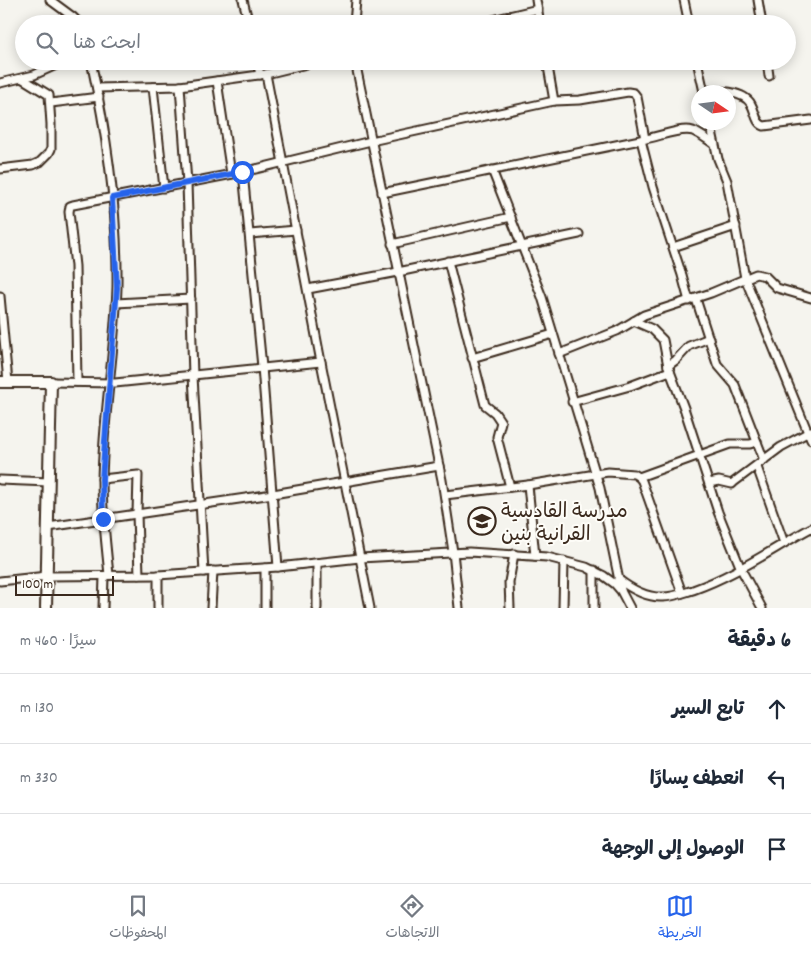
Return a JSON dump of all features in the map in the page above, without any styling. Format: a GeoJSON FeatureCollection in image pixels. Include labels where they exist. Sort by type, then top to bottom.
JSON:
{"type":"FeatureCollection","features":[{"type":"Feature","properties":{"kind":"street"},"geometry":{"type":"LineString","coordinates":[[50,0],[69,15]]}},
{"type":"Feature","properties":{"kind":"street"},"geometry":{"type":"LineString","coordinates":[[243,0],[246,15]]}},
{"type":"Feature","properties":{"kind":"street"},"geometry":{"type":"LineString","coordinates":[[355,15],[356,0]]}},
{"type":"Feature","properties":{"kind":"street"},"geometry":{"type":"LineString","coordinates":[[536,0],[539,15]]}},
{"type":"Feature","properties":{"kind":"street"},"geometry":{"type":"LineString","coordinates":[[684,0],[687,15]]}},
{"type":"Feature","properties":{"kind":"street"},"geometry":{"type":"LineString","coordinates":[[758,0],[760,15]]}},
{"type":"Feature","properties":{"kind":"street"},"geometry":{"type":"LineString","coordinates":[[513,15],[538,9]]}},
{"type":"Feature","properties":{"kind":"street"},"geometry":{"type":"LineString","coordinates":[[0,83],[23,79],[44,70]]}},
{"type":"Feature","properties":{"kind":"street"},"geometry":{"type":"LineString","coordinates":[[93,70],[106,137],[116,258],[116,303],[108,383],[102,479],[107,576],[103,608]]}},
{"type":"Feature","properties":{"kind":"street"},"geometry":{"type":"LineString","coordinates":[[261,70],[283,162],[370,608]]}},
{"type":"Feature","properties":{"kind":"street"},"geometry":{"type":"LineString","coordinates":[[97,88],[180,86],[263,75],[283,70]]}},
{"type":"Feature","properties":{"kind":"street"},"geometry":{"type":"LineString","coordinates":[[357,70],[445,495],[459,608]]}},
{"type":"Feature","properties":{"kind":"street"},"geometry":{"type":"LineString","coordinates":[[549,70],[554,101]]}},
{"type":"Feature","properties":{"kind":"street"},"geometry":{"type":"LineString","coordinates":[[699,70],[702,85]]}},
{"type":"Feature","properties":{"kind":"street"},"geometry":{"type":"LineString","coordinates":[[768,70],[769,76]]}},
{"type":"Feature","properties":{"kind":"street"},"geometry":{"type":"LineString","coordinates":[[0,169],[33,165],[40,162],[51,149],[51,103],[49,95],[23,79]]}},
{"type":"Feature","properties":{"kind":"street"},"geometry":{"type":"LineString","coordinates":[[217,81],[231,174]]}},
{"type":"Feature","properties":{"kind":"street"},"geometry":{"type":"LineString","coordinates":[[180,86],[188,183],[193,376],[204,572]]}},
{"type":"Feature","properties":{"kind":"street"},"geometry":{"type":"LineString","coordinates":[[153,87],[164,188]]}},
{"type":"Feature","properties":{"kind":"street"},"geometry":{"type":"LineString","coordinates":[[77,382],[75,266],[70,206],[242,172],[371,141],[554,101],[580,100],[628,92],[634,93],[636,97],[653,187],[673,247],[709,338],[717,364],[739,393],[764,460]]}},
{"type":"Feature","properties":{"kind":"street"},"geometry":{"type":"LineString","coordinates":[[736,95],[751,102],[760,125],[811,120]]}},
{"type":"Feature","properties":{"kind":"street"},"geometry":{"type":"LineString","coordinates":[[51,103],[99,97]]}},
{"type":"Feature","properties":{"kind":"street"},"geometry":{"type":"LineString","coordinates":[[382,193],[679,131],[689,130],[714,144]]}},
{"type":"Feature","properties":{"kind":"street"},"geometry":{"type":"LineString","coordinates":[[711,130],[718,158],[728,181],[746,278],[811,440]]}},
{"type":"Feature","properties":{"kind":"street"},"geometry":{"type":"LineString","coordinates":[[492,170],[542,297],[572,402],[596,474],[621,591],[630,608]]}},
{"type":"Feature","properties":{"kind":"street"},"geometry":{"type":"LineString","coordinates":[[242,172],[250,234],[278,567]]}},
{"type":"Feature","properties":{"kind":"street"},"geometry":{"type":"LineString","coordinates":[[392,244],[511,217]]}},
{"type":"Feature","properties":{"kind":"street"},"geometry":{"type":"LineString","coordinates":[[673,247],[736,226]]}},
{"type":"Feature","properties":{"kind":"street"},"geometry":{"type":"LineString","coordinates":[[250,234],[296,230]]}},
{"type":"Feature","properties":{"kind":"street"},"geometry":{"type":"LineString","coordinates":[[308,289],[579,234]]}},
{"type":"Feature","properties":{"kind":"street"},"geometry":{"type":"LineString","coordinates":[[448,261],[485,405],[495,412],[501,422],[497,437],[510,487]]}},
{"type":"Feature","properties":{"kind":"street"},"geometry":{"type":"LineString","coordinates":[[559,354],[617,331],[644,315],[693,300],[746,278],[762,274],[777,288],[811,298]]}},
{"type":"Feature","properties":{"kind":"street"},"geometry":{"type":"LineString","coordinates":[[0,296],[4,382],[108,383],[321,362]]}},
{"type":"Feature","properties":{"kind":"street"},"geometry":{"type":"LineString","coordinates":[[116,303],[191,299]]}},
{"type":"Feature","properties":{"kind":"street"},"geometry":{"type":"LineString","coordinates":[[634,321],[652,329],[663,340],[669,368],[718,512],[742,569],[762,608]]}},
{"type":"Feature","properties":{"kind":"street"},"geometry":{"type":"LineString","coordinates":[[472,358],[553,334]]}},
{"type":"Feature","properties":{"kind":"street"},"geometry":{"type":"LineString","coordinates":[[572,402],[630,386],[669,368],[689,346],[709,338]]}},
{"type":"Feature","properties":{"kind":"street"},"geometry":{"type":"LineString","coordinates":[[46,608],[51,382]]}},
{"type":"Feature","properties":{"kind":"street"},"geometry":{"type":"LineString","coordinates":[[709,483],[720,481],[732,484],[757,467],[784,444],[809,431]]}},
{"type":"Feature","properties":{"kind":"street"},"geometry":{"type":"LineString","coordinates":[[639,477],[730,444],[757,442]]}},
{"type":"Feature","properties":{"kind":"street"},"geometry":{"type":"LineString","coordinates":[[48,527],[272,494],[439,466]]}},
{"type":"Feature","properties":{"kind":"street"},"geometry":{"type":"LineString","coordinates":[[757,467],[784,543]]}},
{"type":"Feature","properties":{"kind":"street"},"geometry":{"type":"LineString","coordinates":[[445,495],[528,485],[596,474],[620,472],[634,474],[639,477],[682,593]]}},
{"type":"Feature","properties":{"kind":"street"},"geometry":{"type":"LineString","coordinates":[[102,479],[138,475],[139,576]]}},
{"type":"Feature","properties":{"kind":"street"},"geometry":{"type":"LineString","coordinates":[[0,480],[49,482]]}},
{"type":"Feature","properties":{"kind":"street"},"geometry":{"type":"LineString","coordinates":[[528,485],[535,556]]}},
{"type":"Feature","properties":{"kind":"street"},"geometry":{"type":"LineString","coordinates":[[618,579],[634,590],[650,596],[663,597],[682,593],[719,580],[742,569],[811,528]]}},
{"type":"Feature","properties":{"kind":"street"},"geometry":{"type":"LineString","coordinates":[[0,581],[47,576],[158,575],[453,552],[514,554],[564,561],[594,570],[608,578],[621,591]]}},
{"type":"Feature","properties":{"kind":"street"},"geometry":{"type":"LineString","coordinates":[[510,608],[509,582],[514,554]]}},
{"type":"Feature","properties":{"kind":"street"},"geometry":{"type":"LineString","coordinates":[[563,608],[564,561]]}},
{"type":"Feature","properties":{"kind":"street"},"geometry":{"type":"LineString","coordinates":[[317,563],[317,608]]}},
{"type":"Feature","properties":{"kind":"street"},"geometry":{"type":"LineString","coordinates":[[265,568],[265,608]]}},
{"type":"Feature","properties":{"kind":"street"},"geometry":{"type":"LineString","coordinates":[[594,570],[594,608]]}},
{"type":"Feature","properties":{"kind":"street"},"geometry":{"type":"LineString","coordinates":[[211,608],[213,571]]}},
{"type":"Feature","properties":{"kind":"street"},"geometry":{"type":"LineString","coordinates":[[158,575],[158,608]]}},
{"type":"Feature","properties":{"kind":"place","name":"مدرسة القادسية القرانية بنين"},"geometry":{"type":"Point","coordinates":[482,521]}},
{"type":"Feature","properties":{"kind":"route"},"geometry":{"type":"LineString","coordinates":[[103,519],[102,479],[108,383],[117,288],[112,198],[242,172]]}}]}
